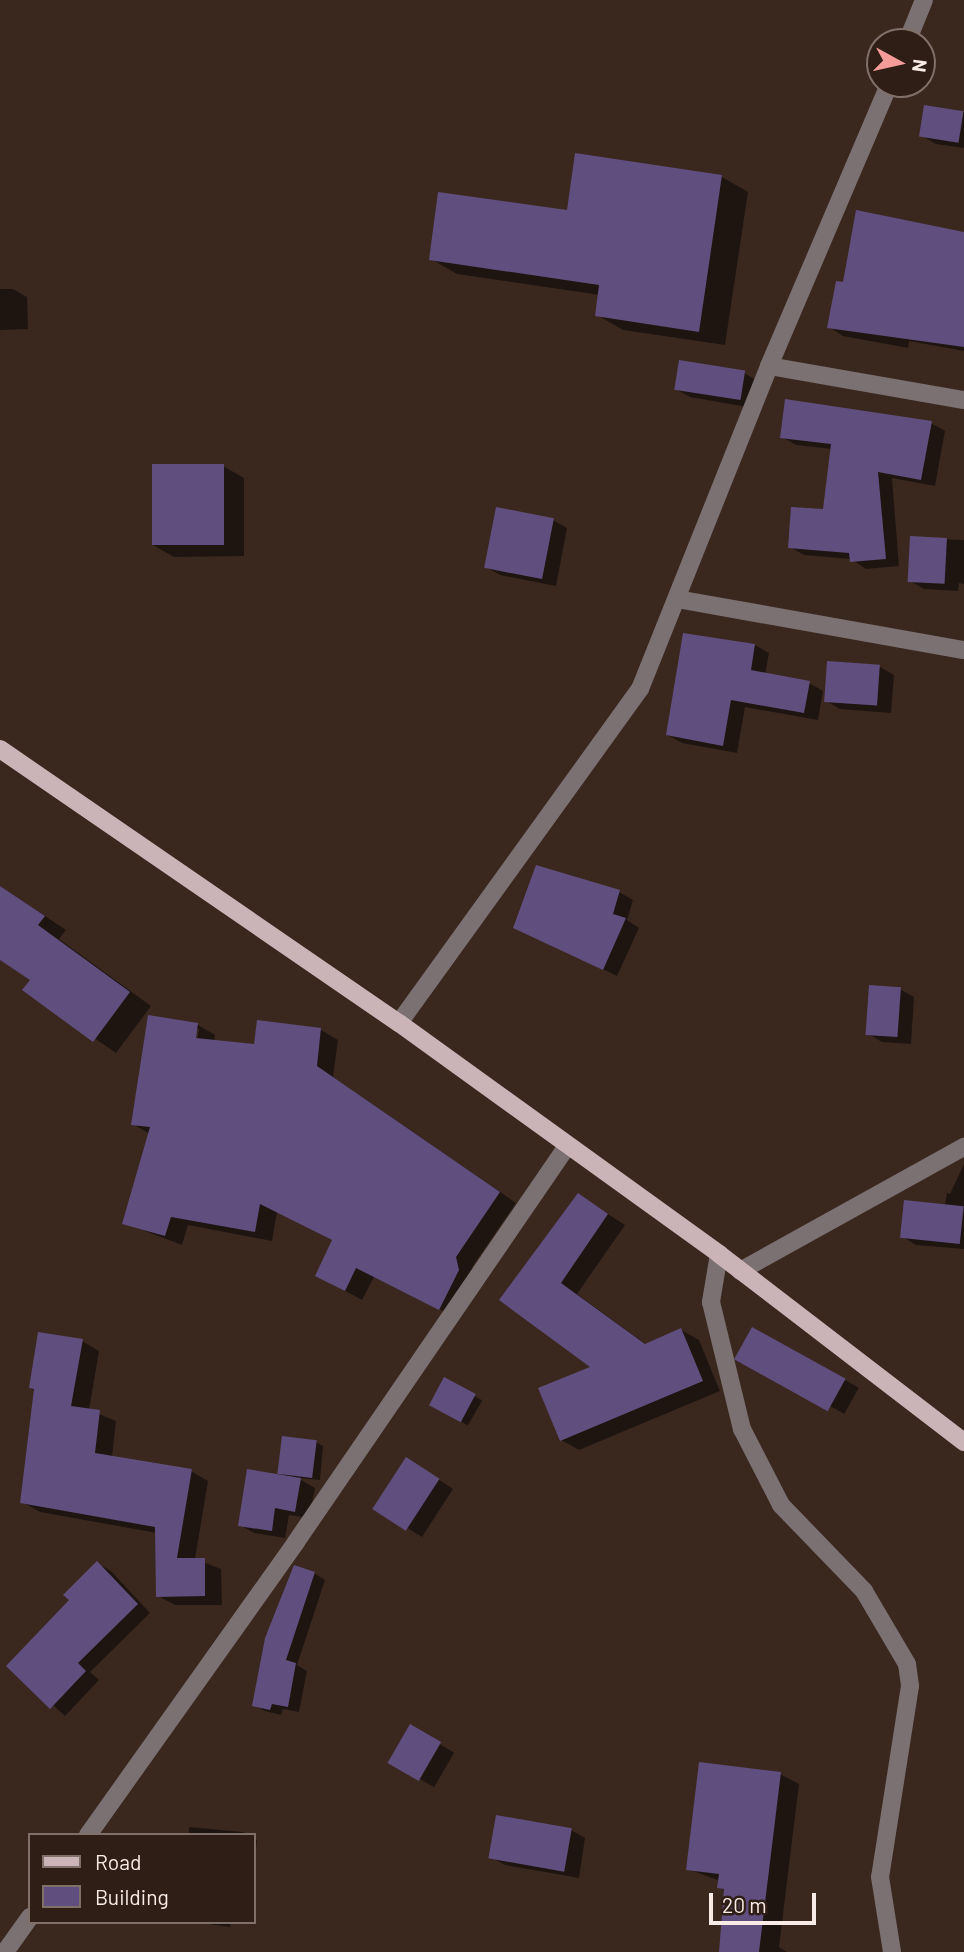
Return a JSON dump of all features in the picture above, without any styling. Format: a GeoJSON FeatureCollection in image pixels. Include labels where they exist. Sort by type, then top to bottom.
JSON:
{"type":"FeatureCollection","features":[{"type":"Feature","properties":{"kind":"main road"},"geometry":{"type":"LineString","coordinates":[[0,748],[399,1023],[719,1254],[964,1442]]}},
{"type":"Feature","properties":{"kind":"street"},"geometry":{"type":"LineString","coordinates":[[912,28],[924,0]]}},
{"type":"Feature","properties":{"kind":"street"},"geometry":{"type":"LineString","coordinates":[[399,1023],[640,689],[769,366],[883,98]]}},
{"type":"Feature","properties":{"kind":"street"},"geometry":{"type":"LineString","coordinates":[[769,366],[964,400]]}},
{"type":"Feature","properties":{"kind":"street"},"geometry":{"type":"LineString","coordinates":[[677,599],[964,650]]}},
{"type":"Feature","properties":{"kind":"street"},"geometry":{"type":"LineString","coordinates":[[89,1833],[296,1542],[568,1145]]}},
{"type":"Feature","properties":{"kind":"street"},"geometry":{"type":"LineString","coordinates":[[740,1271],[964,1147]]}},
{"type":"Feature","properties":{"kind":"street"},"geometry":{"type":"LineString","coordinates":[[719,1254],[711,1302],[742,1429],[781,1505],[864,1591],[907,1664],[910,1686],[880,1877],[892,1952]]}},
{"type":"Feature","properties":{"kind":"street"},"geometry":{"type":"LineString","coordinates":[[5,1952],[28,1920]]}},
{"type":"Feature","properties":{"kind":"building"},"geometry":{"type":"Polygon","coordinates":[[[924,105],[964,111],[959,143],[919,137],[924,105]]]}},
{"type":"Feature","properties":{"kind":"building"},"geometry":{"type":"Polygon","coordinates":[[[575,153],[722,175],[699,332],[595,316],[599,285],[429,260],[438,192],[567,210],[575,153]]]}},
{"type":"Feature","properties":{"kind":"building"},"geometry":{"type":"Polygon","coordinates":[[[856,210],[964,232],[964,347],[827,328],[836,281],[843,282],[856,210]]]}},
{"type":"Feature","properties":{"kind":"building"},"geometry":{"type":"Polygon","coordinates":[[[679,360],[745,370],[740,400],[674,390],[679,360]]]}},
{"type":"Feature","properties":{"kind":"building"},"geometry":{"type":"Polygon","coordinates":[[[785,399],[932,421],[921,480],[878,472],[886,559],[850,562],[849,553],[788,548],[791,507],[823,509],[831,444],[780,438],[785,399]]]}},
{"type":"Feature","properties":{"kind":"building"},"geometry":{"type":"Polygon","coordinates":[[[152,464],[224,464],[224,545],[152,545],[152,464]]]}},
{"type":"Feature","properties":{"kind":"building"},"geometry":{"type":"Polygon","coordinates":[[[496,507],[554,518],[542,579],[484,568],[496,507]]]}},
{"type":"Feature","properties":{"kind":"building"},"geometry":{"type":"Polygon","coordinates":[[[910,536],[947,538],[945,584],[908,582],[910,536]]]}},
{"type":"Feature","properties":{"kind":"building"},"geometry":{"type":"Polygon","coordinates":[[[683,633],[755,644],[751,670],[810,681],[804,713],[731,700],[723,746],[666,735],[683,633]]]}},
{"type":"Feature","properties":{"kind":"building"},"geometry":{"type":"Polygon","coordinates":[[[827,661],[880,665],[877,706],[824,702],[827,661]]]}},
{"type":"Feature","properties":{"kind":"building"},"geometry":{"type":"Polygon","coordinates":[[[536,865],[620,890],[613,914],[626,918],[603,970],[513,928],[536,865]]]}},
{"type":"Feature","properties":{"kind":"building"},"geometry":{"type":"Polygon","coordinates":[[[0,886],[45,916],[38,925],[130,992],[93,1042],[22,990],[30,980],[0,960],[0,886]]]}},
{"type":"Feature","properties":{"kind":"building"},"geometry":{"type":"Polygon","coordinates":[[[869,985],[901,987],[897,1037],[866,1035],[869,985]]]}},
{"type":"Feature","properties":{"kind":"building"},"geometry":{"type":"Polygon","coordinates":[[[148,1015],[198,1023],[196,1038],[254,1044],[257,1020],[321,1028],[317,1066],[500,1192],[456,1257],[459,1270],[439,1310],[356,1268],[345,1291],[315,1276],[332,1240],[260,1204],[255,1232],[171,1217],[165,1236],[122,1224],[150,1127],[131,1125],[148,1015]]]}},
{"type":"Feature","properties":{"kind":"building"},"geometry":{"type":"Polygon","coordinates":[[[578,1193],[608,1214],[561,1283],[645,1344],[681,1328],[703,1381],[560,1441],[538,1388],[590,1367],[499,1300],[578,1193]]]}},
{"type":"Feature","properties":{"kind":"building"},"geometry":{"type":"Polygon","coordinates":[[[904,1200],[964,1206],[960,1244],[900,1238],[904,1200]]]}},
{"type":"Feature","properties":{"kind":"building"},"geometry":{"type":"Polygon","coordinates":[[[752,1327],[846,1379],[828,1411],[734,1359],[752,1327]]]}},
{"type":"Feature","properties":{"kind":"building"},"geometry":{"type":"Polygon","coordinates":[[[38,1332],[83,1339],[71,1406],[100,1410],[95,1453],[192,1469],[177,1558],[205,1558],[205,1596],[156,1597],[155,1527],[20,1503],[34,1389],[29,1388],[38,1332]]]}},
{"type":"Feature","properties":{"kind":"building"},"geometry":{"type":"Polygon","coordinates":[[[444,1377],[476,1394],[461,1422],[429,1405],[444,1377]]]}},
{"type":"Feature","properties":{"kind":"building"},"geometry":{"type":"Polygon","coordinates":[[[282,1436],[317,1440],[312,1478],[277,1474],[282,1436]]]}},
{"type":"Feature","properties":{"kind":"building"},"geometry":{"type":"Polygon","coordinates":[[[406,1457],[440,1479],[406,1531],[372,1509],[406,1457]]]}},
{"type":"Feature","properties":{"kind":"building"},"geometry":{"type":"Polygon","coordinates":[[[247,1469],[301,1478],[295,1512],[275,1508],[272,1531],[238,1526],[247,1469]]]}},
{"type":"Feature","properties":{"kind":"building"},"geometry":{"type":"Polygon","coordinates":[[[97,1561],[138,1604],[78,1663],[86,1671],[50,1709],[6,1666],[69,1600],[63,1595],[97,1561]]]}},
{"type":"Feature","properties":{"kind":"building"},"geometry":{"type":"Polygon","coordinates":[[[294,1565],[315,1572],[286,1660],[296,1663],[288,1707],[272,1704],[270,1710],[252,1706],[265,1638],[294,1565]]]}},
{"type":"Feature","properties":{"kind":"building"},"geometry":{"type":"Polygon","coordinates":[[[410,1724],[441,1742],[419,1781],[388,1763],[410,1724]]]}},
{"type":"Feature","properties":{"kind":"building"},"geometry":{"type":"Polygon","coordinates":[[[699,1762],[781,1772],[759,1952],[719,1952],[724,1889],[717,1888],[719,1874],[686,1870],[699,1762]]]}},
{"type":"Feature","properties":{"kind":"building"},"geometry":{"type":"Polygon","coordinates":[[[496,1815],[572,1828],[564,1872],[488,1858],[496,1815]]]}}]}
